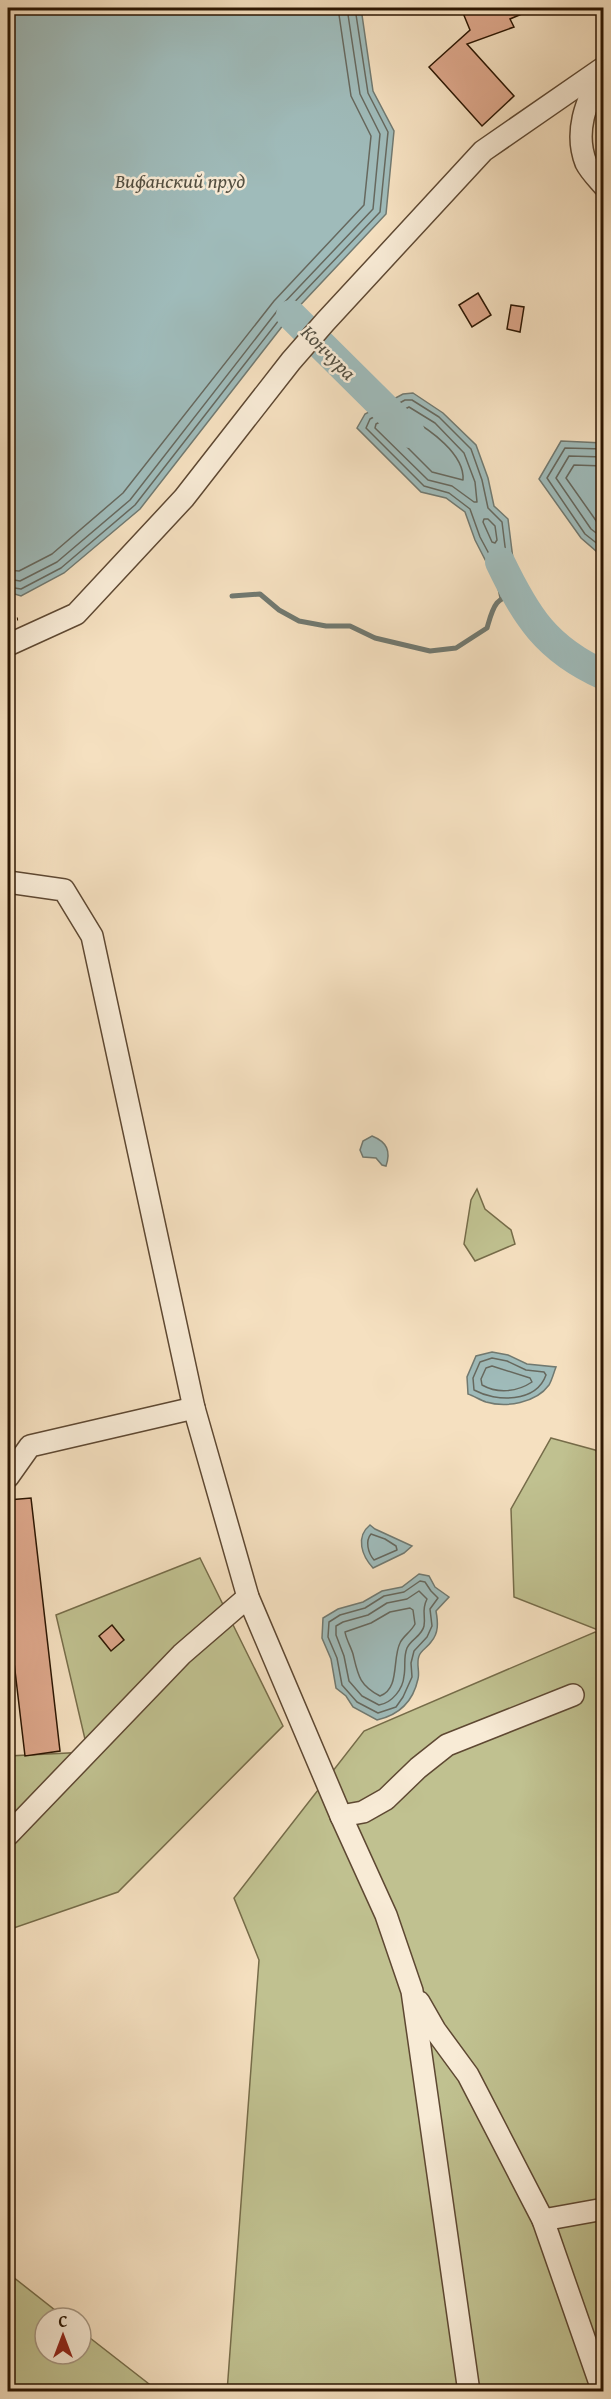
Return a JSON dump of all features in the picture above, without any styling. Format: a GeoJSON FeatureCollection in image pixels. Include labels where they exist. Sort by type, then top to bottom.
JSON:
{"type":"FeatureCollection","features":[{"type":"Feature","properties":{"kind":"street"},"geometry":{"type":"LineString","coordinates":[[603,67],[584,108],[582,145],[586,164],[603,186]]}},
{"type":"Feature","properties":{"kind":"street"},"geometry":{"type":"LineString","coordinates":[[8,645],[76,614],[184,498],[291,361],[483,151],[603,67]]}},
{"type":"Feature","properties":{"kind":"street"},"geometry":{"type":"LineString","coordinates":[[8,882],[64,890],[93,936],[194,1408],[248,1597],[341,1816],[386,1915],[412,1991],[469,2391]]}},
{"type":"Feature","properties":{"kind":"street"},"geometry":{"type":"LineString","coordinates":[[8,1477],[30,1446],[194,1408]]}},
{"type":"Feature","properties":{"kind":"street"},"geometry":{"type":"LineString","coordinates":[[8,1835],[182,1654],[248,1597]]}},
{"type":"Feature","properties":{"kind":"street"},"geometry":{"type":"LineString","coordinates":[[341,1816],[363,1812],[386,1799],[418,1768],[447,1745],[573,1695]]}},
{"type":"Feature","properties":{"kind":"street"},"geometry":{"type":"LineString","coordinates":[[412,1991],[435,2030],[468,2075],[543,2220],[603,2391]]}},
{"type":"Feature","properties":{"kind":"street"},"geometry":{"type":"LineString","coordinates":[[543,2220],[603,2209]]}},
{"type":"Feature","properties":{"kind":"green space"},"geometry":{"type":"Polygon","coordinates":[[[477,1189],[485,1209],[511,1230],[515,1244],[475,1261],[464,1244],[471,1200],[477,1189]]]}},
{"type":"Feature","properties":{"kind":"green space"},"geometry":{"type":"Polygon","coordinates":[[[551,1438],[595,1450],[603,1455],[603,1632],[514,1597],[511,1509],[551,1438]]]}},
{"type":"Feature","properties":{"kind":"green space"},"geometry":{"type":"Polygon","coordinates":[[[200,1558],[283,1726],[118,1892],[8,1930],[8,1756],[88,1752],[56,1615],[200,1558]]]}},
{"type":"Feature","properties":{"kind":"green space"},"geometry":{"type":"Polygon","coordinates":[[[595,1632],[604,1639],[603,2391],[227,2392],[259,1960],[234,1898],[364,1731],[595,1632]]]}},
{"type":"Feature","properties":{"kind":"green space"},"geometry":{"type":"Polygon","coordinates":[[[8,2273],[50,2306],[33,2306],[33,2366],[93,2366],[93,2340],[158,2391],[8,2391],[8,2273]]]}},
{"type":"Feature","properties":{"kind":"water","name":"Вифанский пруд"},"geometry":{"type":"Polygon","coordinates":[[[8,8],[361,8],[373,91],[394,131],[386,214],[291,315],[140,509],[64,573],[21,596],[8,592],[8,8]]]}},
{"type":"Feature","properties":{"kind":"water"},"geometry":{"type":"Polygon","coordinates":[[[413,393],[443,413],[476,445],[488,478],[494,506],[508,519],[518,599],[500,598],[497,583],[475,540],[465,512],[446,498],[421,492],[357,428],[365,414],[403,394],[413,393]]]}},
{"type":"Feature","properties":{"kind":"water"},"geometry":{"type":"Polygon","coordinates":[[[561,441],[603,443],[603,557],[581,538],[539,479],[561,441]]]}},
{"type":"Feature","properties":{"kind":"water"},"geometry":{"type":"Polygon","coordinates":[[[372,1136],[381,1141],[388,1151],[386,1166],[376,1158],[363,1157],[360,1150],[363,1141],[372,1136]]]}},
{"type":"Feature","properties":{"kind":"water"},"geometry":{"type":"Polygon","coordinates":[[[492,1352],[508,1355],[527,1364],[556,1367],[549,1385],[529,1400],[511,1404],[494,1404],[468,1394],[467,1377],[476,1356],[492,1352]]]}},
{"type":"Feature","properties":{"kind":"water"},"geometry":{"type":"Polygon","coordinates":[[[370,1525],[412,1546],[404,1553],[373,1568],[363,1552],[361,1541],[365,1530],[370,1525]]]}},
{"type":"Feature","properties":{"kind":"water"},"geometry":{"type":"Polygon","coordinates":[[[419,1574],[429,1576],[435,1587],[449,1597],[436,1611],[437,1631],[419,1656],[418,1679],[409,1701],[392,1715],[377,1720],[353,1707],[346,1696],[336,1688],[331,1659],[322,1638],[323,1618],[338,1609],[363,1602],[382,1591],[402,1587],[419,1574]]]}},
{"type":"Feature","properties":{"kind":"building"},"geometry":{"type":"Polygon","coordinates":[[[477,8],[536,8],[510,19],[514,27],[467,44],[514,96],[482,126],[429,67],[470,30],[463,13],[477,8]]]}},
{"type":"Feature","properties":{"kind":"building"},"geometry":{"type":"Polygon","coordinates":[[[478,293],[491,315],[472,327],[459,305],[478,293]]]}},
{"type":"Feature","properties":{"kind":"building"},"geometry":{"type":"Polygon","coordinates":[[[511,305],[524,307],[520,332],[507,329],[511,305]]]}},
{"type":"Feature","properties":{"kind":"building"},"geometry":{"type":"Polygon","coordinates":[[[31,1498],[60,1751],[25,1756],[8,1611],[8,1500],[31,1498]]]}},
{"type":"Feature","properties":{"kind":"building"},"geometry":{"type":"Polygon","coordinates":[[[112,1625],[124,1640],[111,1651],[99,1636],[112,1625]]]}},
{"type":"Feature","properties":{"kind":"waterway","name":"Кончура"},"geometry":{"type":"LineString","coordinates":[[291,315],[410,433]]}},
{"type":"Feature","properties":{"kind":"waterway","name":"Кончура"},"geometry":{"type":"LineString","coordinates":[[500,562],[519,599],[540,629],[567,654],[604,675]]}},
{"type":"Feature","properties":{"kind":"waterway"},"geometry":{"type":"LineString","coordinates":[[232,596],[260,594],[279,610],[299,621],[326,626],[350,626],[375,638],[430,651],[456,648],[487,628],[493,609],[500,600],[511,597],[518,599]]}}]}
